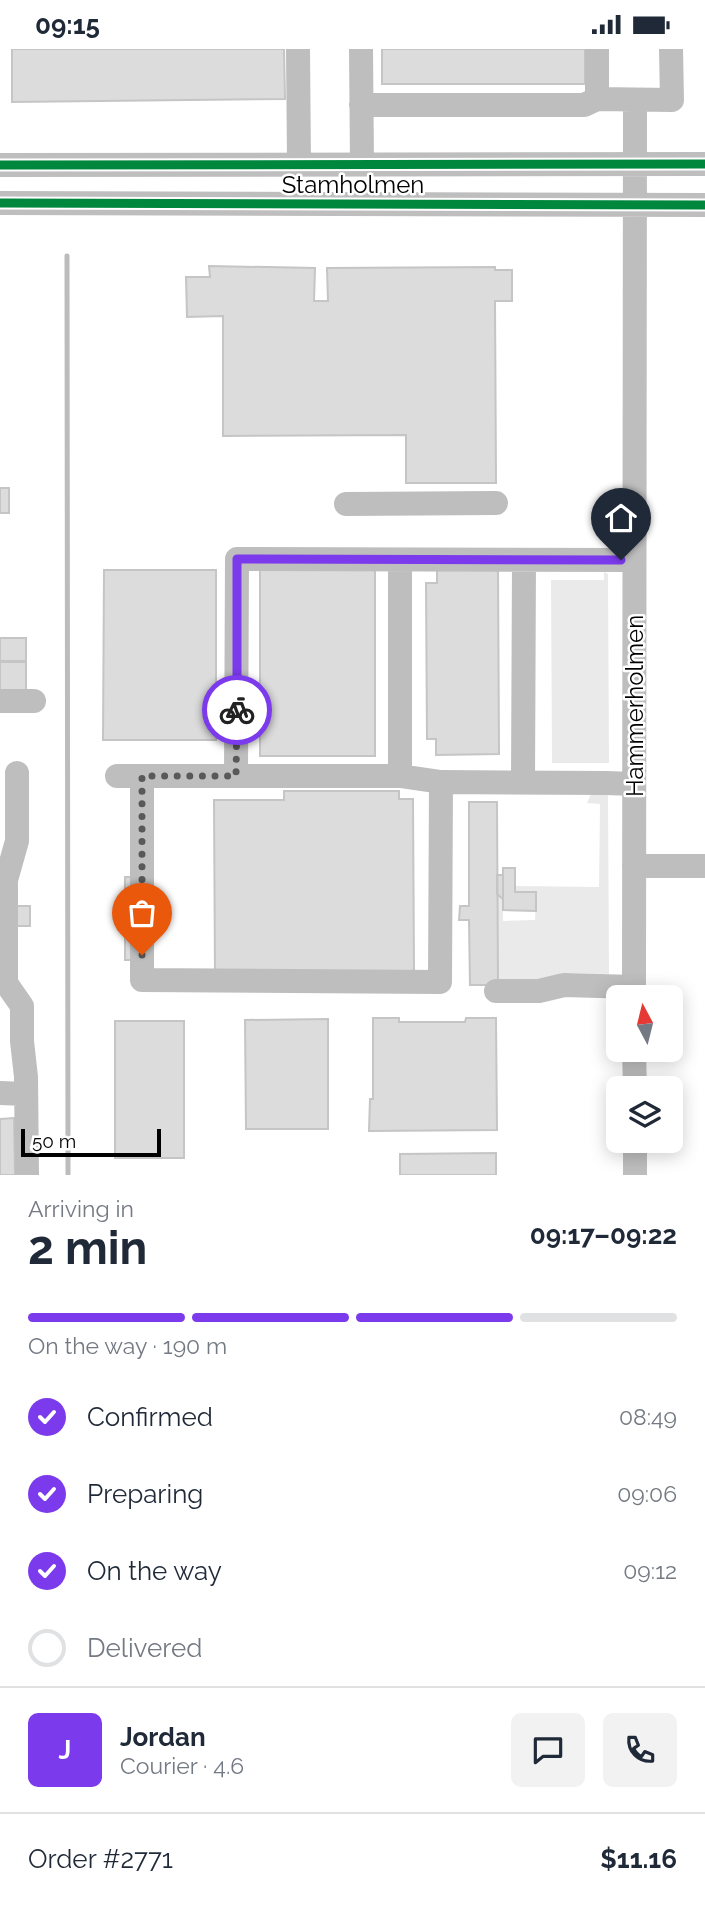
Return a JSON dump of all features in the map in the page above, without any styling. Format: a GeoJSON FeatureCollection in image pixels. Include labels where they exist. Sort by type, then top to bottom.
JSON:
{"type":"FeatureCollection","features":[{"type":"Feature","properties":{"kind":"street"},"geometry":{"type":"LineString","coordinates":[[298,49],[299,164]]}},
{"type":"Feature","properties":{"kind":"street"},"geometry":{"type":"LineString","coordinates":[[361,49],[362,164]]}},
{"type":"Feature","properties":{"kind":"street"},"geometry":{"type":"LineString","coordinates":[[597,49],[597,99]]}},
{"type":"Feature","properties":{"kind":"street"},"geometry":{"type":"LineString","coordinates":[[361,105],[584,105],[597,99],[671,100],[671,49]]}},
{"type":"Feature","properties":{"kind":"street"},"geometry":{"type":"LineString","coordinates":[[634,204],[635,100]]}},
{"type":"Feature","properties":{"kind":"street","name":"Stamholmen"},"geometry":{"type":"LineString","coordinates":[[0,165],[705,164]]}},
{"type":"Feature","properties":{"kind":"street","name":"Stamholmen"},"geometry":{"type":"LineString","coordinates":[[0,204],[705,205]]}},
{"type":"Feature","properties":{"kind":"street","name":"Hammerholmen"},"geometry":{"type":"LineString","coordinates":[[634,204],[634,985]]}},
{"type":"Feature","properties":{"kind":"street"},"geometry":{"type":"LineString","coordinates":[[346,504],[496,503]]}},
{"type":"Feature","properties":{"kind":"street"},"geometry":{"type":"LineString","coordinates":[[236,776],[237,559],[634,560]]}},
{"type":"Feature","properties":{"kind":"street"},"geometry":{"type":"LineString","coordinates":[[400,559],[400,776]]}},
{"type":"Feature","properties":{"kind":"street"},"geometry":{"type":"LineString","coordinates":[[523,782],[524,560]]}},
{"type":"Feature","properties":{"kind":"street"},"geometry":{"type":"LineString","coordinates":[[0,701],[33,701]]}},
{"type":"Feature","properties":{"kind":"street"},"geometry":{"type":"LineString","coordinates":[[17,773],[17,841],[6,880],[3,983],[22,1006],[11,1041],[26,1094],[27,1175]]}},
{"type":"Feature","properties":{"kind":"street"},"geometry":{"type":"LineString","coordinates":[[117,776],[400,776],[441,782],[634,784]]}},
{"type":"Feature","properties":{"kind":"street"},"geometry":{"type":"LineString","coordinates":[[142,776],[142,980],[440,982],[441,782]]}},
{"type":"Feature","properties":{"kind":"street"},"geometry":{"type":"LineString","coordinates":[[634,866],[705,866]]}},
{"type":"Feature","properties":{"kind":"street"},"geometry":{"type":"LineString","coordinates":[[495,991],[539,991],[564,985],[606,989]]}},
{"type":"Feature","properties":{"kind":"street"},"geometry":{"type":"LineString","coordinates":[[0,1093],[26,1094]]}},
{"type":"Feature","properties":{"kind":"street"},"geometry":{"type":"LineString","coordinates":[[635,1153],[635,1175]]}},
{"type":"Feature","properties":{"kind":"shaded area"},"geometry":{"type":"Polygon","coordinates":[[[604,572],[608,574],[609,763],[552,763],[551,580],[604,580],[604,572]]]}},
{"type":"Feature","properties":{"kind":"shaded area"},"geometry":{"type":"Polygon","coordinates":[[[592,792],[608,792],[609,974],[561,973],[541,983],[498,983],[497,894],[503,899],[503,921],[535,920],[536,892],[515,892],[515,886],[599,887],[600,804],[587,803],[592,792]]]}},
{"type":"Feature","properties":{"kind":"building"},"geometry":{"type":"Polygon","coordinates":[[[12,49],[284,49],[285,99],[12,102],[12,49]]]}},
{"type":"Feature","properties":{"kind":"building"},"geometry":{"type":"Polygon","coordinates":[[[382,49],[585,49],[585,84],[382,84],[382,49]]]}},
{"type":"Feature","properties":{"kind":"building"},"geometry":{"type":"Polygon","coordinates":[[[209,266],[315,268],[314,301],[328,301],[327,268],[495,267],[495,270],[512,270],[512,301],[495,301],[496,483],[406,483],[406,435],[223,436],[223,316],[187,317],[186,277],[210,277],[209,266]]]}},
{"type":"Feature","properties":{"kind":"building"},"geometry":{"type":"Polygon","coordinates":[[[0,488],[9,488],[9,513],[0,513],[0,488]]]}},
{"type":"Feature","properties":{"kind":"building"},"geometry":{"type":"Polygon","coordinates":[[[437,569],[498,569],[499,754],[436,755],[436,739],[427,739],[426,583],[437,583],[437,569]]]}},
{"type":"Feature","properties":{"kind":"building"},"geometry":{"type":"Polygon","coordinates":[[[104,570],[216,570],[216,740],[103,740],[104,570]]]}},
{"type":"Feature","properties":{"kind":"building"},"geometry":{"type":"Polygon","coordinates":[[[260,570],[375,570],[375,756],[260,756],[260,570]]]}},
{"type":"Feature","properties":{"kind":"building"},"geometry":{"type":"Polygon","coordinates":[[[0,638],[26,638],[26,661],[0,661],[0,638]]]}},
{"type":"Feature","properties":{"kind":"building"},"geometry":{"type":"Polygon","coordinates":[[[0,662],[26,662],[26,690],[0,690],[0,662]]]}},
{"type":"Feature","properties":{"kind":"building"},"geometry":{"type":"Polygon","coordinates":[[[284,791],[399,791],[399,799],[413,799],[414,972],[215,973],[214,800],[284,800],[284,791]]]}},
{"type":"Feature","properties":{"kind":"building"},"geometry":{"type":"Polygon","coordinates":[[[469,802],[497,802],[498,985],[470,985],[469,920],[459,920],[460,906],[469,906],[469,802]]]}},
{"type":"Feature","properties":{"kind":"building"},"geometry":{"type":"Polygon","coordinates":[[[503,868],[515,868],[515,892],[536,892],[536,911],[503,910],[503,868]]]}},
{"type":"Feature","properties":{"kind":"building"},"geometry":{"type":"Polygon","coordinates":[[[497,875],[503,875],[503,899],[497,894],[497,875]]]}},
{"type":"Feature","properties":{"kind":"building"},"geometry":{"type":"Polygon","coordinates":[[[125,877],[136,877],[136,960],[125,960],[125,877]]]}},
{"type":"Feature","properties":{"kind":"building"},"geometry":{"type":"Polygon","coordinates":[[[14,906],[30,906],[30,926],[14,926],[14,906]]]}},
{"type":"Feature","properties":{"kind":"building"},"geometry":{"type":"Polygon","coordinates":[[[373,1018],[399,1018],[399,1022],[465,1022],[466,1018],[496,1018],[497,1130],[369,1131],[370,1099],[373,1099],[373,1018]]]}},
{"type":"Feature","properties":{"kind":"building"},"geometry":{"type":"Polygon","coordinates":[[[328,1019],[328,1129],[246,1129],[245,1020],[328,1019]]]}},
{"type":"Feature","properties":{"kind":"building"},"geometry":{"type":"Polygon","coordinates":[[[115,1021],[184,1021],[184,1158],[115,1158],[115,1021]]]}},
{"type":"Feature","properties":{"kind":"building"},"geometry":{"type":"Polygon","coordinates":[[[14,1118],[15,1175],[0,1175],[0,1119],[14,1118]]]}},
{"type":"Feature","properties":{"kind":"building"},"geometry":{"type":"Polygon","coordinates":[[[496,1153],[496,1175],[400,1175],[400,1154],[496,1153]]]}},
{"type":"Feature","properties":{"kind":"waterway"},"geometry":{"type":"LineString","coordinates":[[67,256],[68,1175]]}},
{"type":"Feature","properties":{"kind":"cycle path"},"geometry":{"type":"LineString","coordinates":[[0,165],[705,164]]}},
{"type":"Feature","properties":{"kind":"cycle path"},"geometry":{"type":"LineString","coordinates":[[0,203],[705,205]]}},
{"type":"Feature","properties":{"kind":"way so far"},"geometry":{"type":"LineString","coordinates":[[142,955],[142,776],[236,776],[237,710]]}},
{"type":"Feature","properties":{"kind":"route"},"geometry":{"type":"LineString","coordinates":[[237,710],[237,559],[621,560]]}}]}
